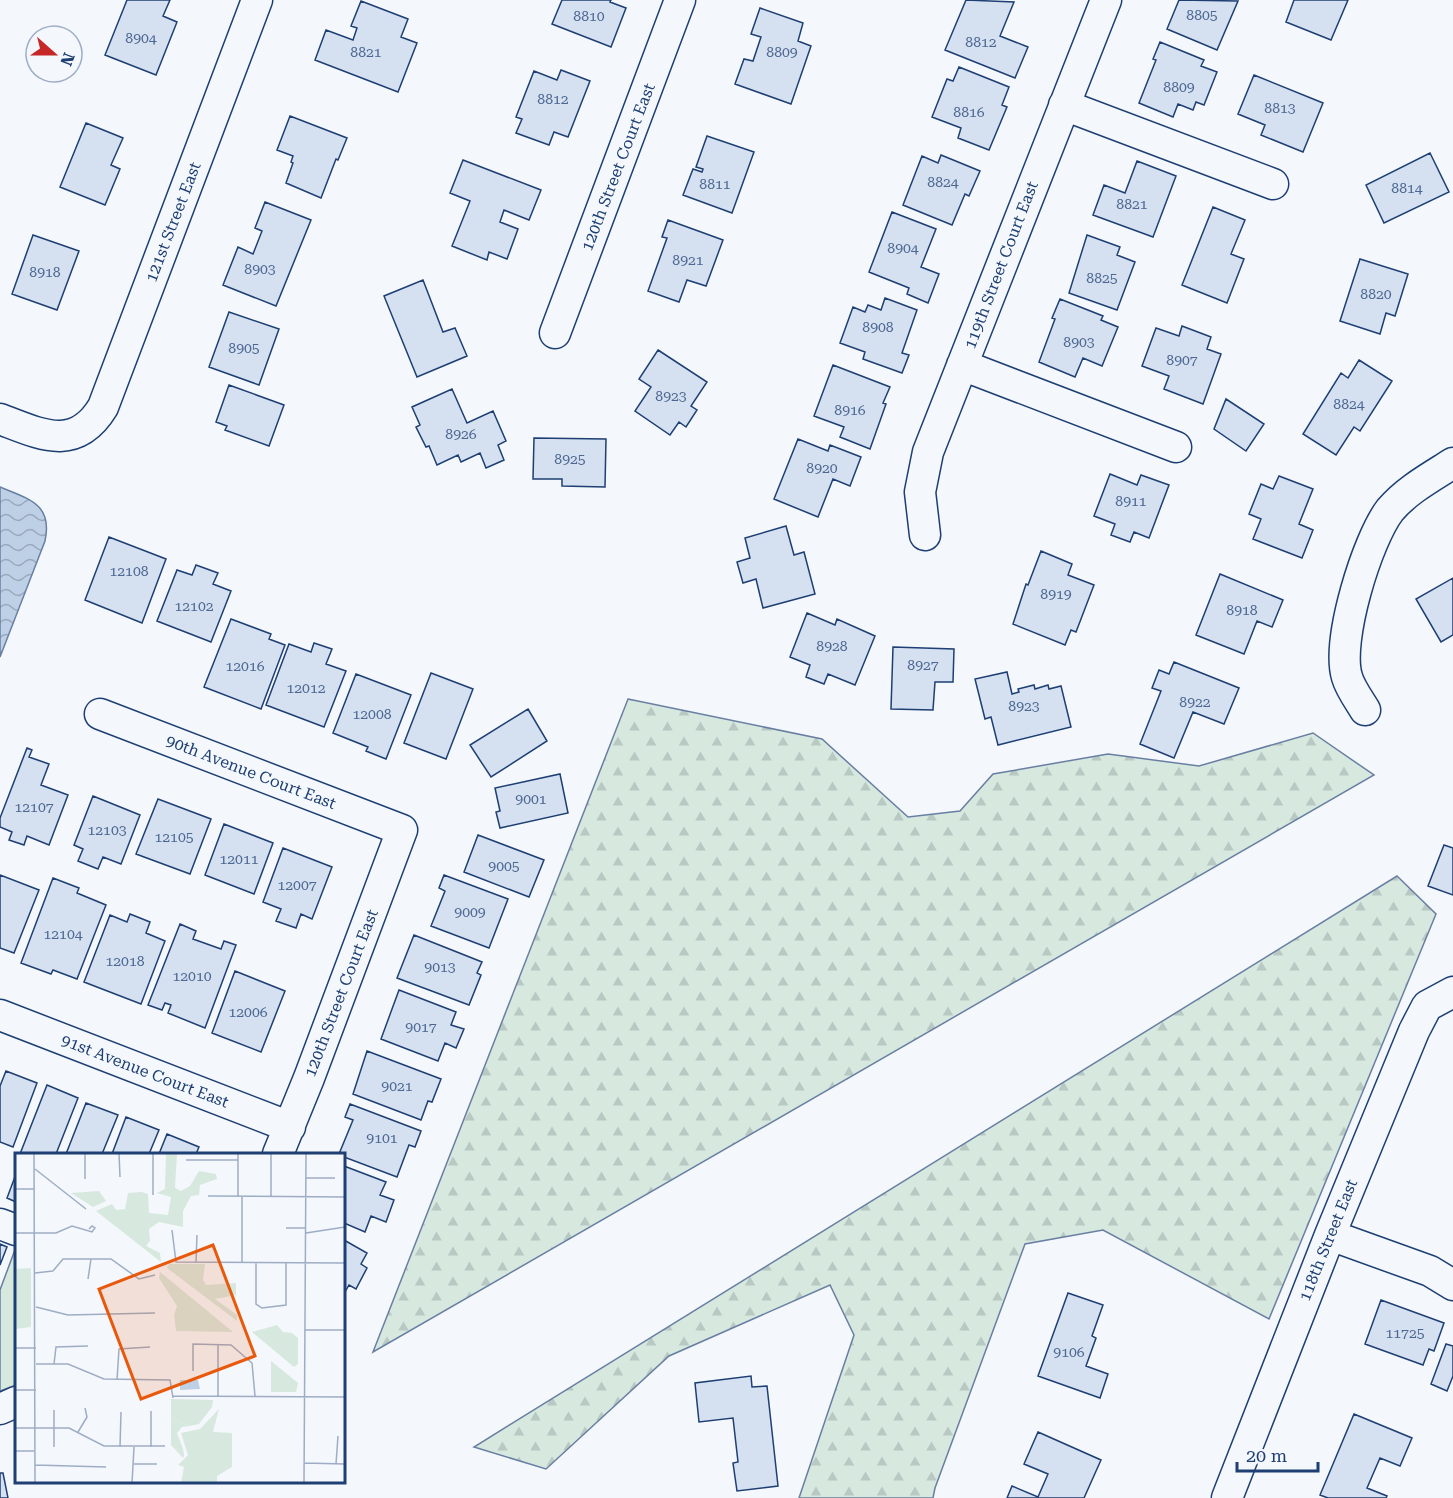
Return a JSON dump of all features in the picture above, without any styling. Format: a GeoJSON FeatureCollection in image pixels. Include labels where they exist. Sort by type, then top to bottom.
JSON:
{"type":"FeatureCollection","features":[{"type":"Feature","properties":{"kind":"street","name":"121st Street East"},"geometry":{"type":"LineString","coordinates":[[0,419],[51,437],[76,434],[97,418],[257,0]]}},
{"type":"Feature","properties":{"kind":"street","name":"120th Street Court East"},"geometry":{"type":"LineString","coordinates":[[555,333],[680,0]]}},
{"type":"Feature","properties":{"kind":"street","name":"119th Street Court East"},"geometry":{"type":"LineString","coordinates":[[925,535],[920,492],[928,452],[1106,0]]}},
{"type":"Feature","properties":{"kind":"street"},"geometry":{"type":"LineString","coordinates":[[1064,105],[1274,184]]}},
{"type":"Feature","properties":{"kind":"street"},"geometry":{"type":"LineString","coordinates":[[962,365],[1176,447]]}},
{"type":"Feature","properties":{"kind":"street"},"geometry":{"type":"LineString","coordinates":[[1365,710],[1347,677],[1346,650],[1358,583],[1371,545],[1391,509],[1406,494],[1453,463]]}},
{"type":"Feature","properties":{"kind":"street","name":"90th Avenue Court East"},"geometry":{"type":"LineString","coordinates":[[100,714],[402,830]]}},
{"type":"Feature","properties":{"kind":"street","name":"120th Street Court East"},"geometry":{"type":"LineString","coordinates":[[279,1153],[402,830]]}},
{"type":"Feature","properties":{"kind":"street","name":"118th Street East"},"geometry":{"type":"LineString","coordinates":[[1227,1498],[1330,1235],[1414,1030],[1427,1006],[1450,994]]}},
{"type":"Feature","properties":{"kind":"street","name":"91st Avenue Court East"},"geometry":{"type":"LineString","coordinates":[[0,1015],[290,1126]]}},
{"type":"Feature","properties":{"kind":"street"},"geometry":{"type":"LineString","coordinates":[[0,1224],[15,1230]]}},
{"type":"Feature","properties":{"kind":"street"},"geometry":{"type":"LineString","coordinates":[[1330,1235],[1430,1271],[1453,1285]]}},
{"type":"Feature","properties":{"kind":"street"},"geometry":{"type":"LineString","coordinates":[[0,1409],[15,1402]]}},
{"type":"Feature","properties":{"kind":"green space"},"geometry":{"type":"Polygon","coordinates":[[[628,699],[822,739],[908,817],[960,811],[993,774],[1108,754],[1199,766],[1313,733],[1374,775],[373,1352],[628,699]]]}},
{"type":"Feature","properties":{"kind":"green space"},"geometry":{"type":"Polygon","coordinates":[[[1397,876],[1436,914],[1269,1319],[1103,1230],[1025,1244],[933,1498],[799,1498],[854,1335],[830,1285],[669,1356],[546,1469],[474,1447],[1397,876]]]}},
{"type":"Feature","properties":{"kind":"green space"},"geometry":{"type":"Polygon","coordinates":[[[15,1250],[15,1385],[0,1391],[0,1290],[15,1250]]]}},
{"type":"Feature","properties":{"kind":"water"},"geometry":{"type":"Polygon","coordinates":[[[0,487],[36,505],[42,511],[47,529],[45,541],[0,657],[0,487]]]}},
{"type":"Feature","properties":{"kind":"building"},"geometry":{"type":"Polygon","coordinates":[[[127,0],[170,0],[163,16],[177,22],[156,75],[105,55],[127,0]]]}},
{"type":"Feature","properties":{"kind":"building"},"geometry":{"type":"Polygon","coordinates":[[[562,0],[611,0],[610,2],[626,8],[611,47],[552,24],[562,0]]]}},
{"type":"Feature","properties":{"kind":"building"},"geometry":{"type":"Polygon","coordinates":[[[966,0],[1014,2],[1000,36],[1028,47],[1015,78],[945,50],[966,0]]]}},
{"type":"Feature","properties":{"kind":"building"},"geometry":{"type":"Polygon","coordinates":[[[1179,0],[1238,1],[1217,50],[1167,29],[1179,0]]]}},
{"type":"Feature","properties":{"kind":"building"},"geometry":{"type":"Polygon","coordinates":[[[1294,0],[1348,0],[1331,40],[1286,22],[1294,0]]]}},
{"type":"Feature","properties":{"kind":"building"},"geometry":{"type":"Polygon","coordinates":[[[361,1],[408,19],[401,37],[417,43],[398,92],[315,60],[326,30],[353,40],[357,28],[351,26],[361,1]]]}},
{"type":"Feature","properties":{"kind":"building"},"geometry":{"type":"Polygon","coordinates":[[[760,8],[803,23],[798,41],[811,46],[791,104],[735,84],[744,59],[753,61],[761,37],[751,34],[760,8]]]}},
{"type":"Feature","properties":{"kind":"building"},"geometry":{"type":"Polygon","coordinates":[[[1160,42],[1204,60],[1201,66],[1217,72],[1204,105],[1196,102],[1193,110],[1178,104],[1173,117],[1139,103],[1156,60],[1153,59],[1160,42]]]}},
{"type":"Feature","properties":{"kind":"building"},"geometry":{"type":"Polygon","coordinates":[[[959,67],[1009,87],[1002,105],[1007,107],[989,150],[958,138],[961,128],[932,117],[947,79],[953,81],[959,67]]]}},
{"type":"Feature","properties":{"kind":"building"},"geometry":{"type":"Polygon","coordinates":[[[561,70],[590,81],[568,137],[554,132],[549,145],[516,133],[522,119],[516,117],[534,71],[557,80],[561,70]]]}},
{"type":"Feature","properties":{"kind":"building"},"geometry":{"type":"Polygon","coordinates":[[[1254,75],[1323,103],[1303,152],[1261,135],[1265,125],[1238,114],[1254,75]]]}},
{"type":"Feature","properties":{"kind":"building"},"geometry":{"type":"Polygon","coordinates":[[[290,116],[347,138],[321,198],[286,183],[293,156],[277,150],[290,116]]]}},
{"type":"Feature","properties":{"kind":"building"},"geometry":{"type":"Polygon","coordinates":[[[86,123],[123,138],[111,165],[120,169],[105,205],[60,187],[86,123]]]}},
{"type":"Feature","properties":{"kind":"building"},"geometry":{"type":"Polygon","coordinates":[[[707,136],[754,152],[732,213],[683,195],[693,169],[702,172],[703,169],[696,167],[707,136]]]}},
{"type":"Feature","properties":{"kind":"building"},"geometry":{"type":"Polygon","coordinates":[[[1430,153],[1449,192],[1384,223],[1366,185],[1430,153]]]}},
{"type":"Feature","properties":{"kind":"building"},"geometry":{"type":"Polygon","coordinates":[[[941,155],[980,171],[969,196],[965,194],[952,225],[903,205],[922,156],[938,163],[941,155]]]}},
{"type":"Feature","properties":{"kind":"building"},"geometry":{"type":"Polygon","coordinates":[[[463,160],[541,190],[529,220],[504,210],[500,222],[518,229],[507,259],[489,252],[487,260],[452,246],[470,201],[450,193],[463,160]]]}},
{"type":"Feature","properties":{"kind":"building"},"geometry":{"type":"Polygon","coordinates":[[[1137,161],[1176,176],[1153,237],[1093,215],[1104,185],[1125,193],[1137,161]]]}},
{"type":"Feature","properties":{"kind":"building"},"geometry":{"type":"Polygon","coordinates":[[[265,202],[311,220],[276,306],[223,285],[238,247],[253,254],[262,231],[255,228],[265,202]]]}},
{"type":"Feature","properties":{"kind":"building"},"geometry":{"type":"Polygon","coordinates":[[[1213,207],[1245,220],[1231,254],[1244,259],[1227,303],[1182,285],[1213,207]]]}},
{"type":"Feature","properties":{"kind":"building"},"geometry":{"type":"Polygon","coordinates":[[[892,212],[936,229],[921,267],[939,274],[928,303],[907,294],[909,288],[869,272],[892,212]]]}},
{"type":"Feature","properties":{"kind":"building"},"geometry":{"type":"Polygon","coordinates":[[[668,220],[723,240],[706,286],[687,280],[679,302],[648,291],[667,238],[662,237],[668,220]]]}},
{"type":"Feature","properties":{"kind":"building"},"geometry":{"type":"Polygon","coordinates":[[[33,235],[79,251],[57,310],[12,294],[33,235]]]}},
{"type":"Feature","properties":{"kind":"building"},"geometry":{"type":"Polygon","coordinates":[[[1087,235],[1120,247],[1117,255],[1135,262],[1117,310],[1069,293],[1087,235]]]}},
{"type":"Feature","properties":{"kind":"building"},"geometry":{"type":"Polygon","coordinates":[[[1360,259],[1408,274],[1395,316],[1386,313],[1380,334],[1340,321],[1360,259]]]}},
{"type":"Feature","properties":{"kind":"building"},"geometry":{"type":"Polygon","coordinates":[[[423,280],[443,332],[455,328],[467,356],[417,377],[384,296],[423,280]]]}},
{"type":"Feature","properties":{"kind":"building"},"geometry":{"type":"Polygon","coordinates":[[[885,298],[917,310],[902,353],[909,355],[902,373],[863,359],[865,352],[840,343],[853,307],[865,312],[868,305],[881,310],[885,298]]]}},
{"type":"Feature","properties":{"kind":"building"},"geometry":{"type":"Polygon","coordinates":[[[1060,299],[1103,316],[1101,320],[1118,327],[1102,366],[1083,358],[1075,377],[1039,362],[1060,299]]]}},
{"type":"Feature","properties":{"kind":"building"},"geometry":{"type":"Polygon","coordinates":[[[229,312],[279,329],[259,385],[209,367],[229,312]]]}},
{"type":"Feature","properties":{"kind":"building"},"geometry":{"type":"Polygon","coordinates":[[[1182,326],[1211,337],[1207,349],[1221,354],[1203,404],[1164,389],[1169,376],[1142,366],[1156,328],[1179,336],[1182,326]]]}},
{"type":"Feature","properties":{"kind":"building"},"geometry":{"type":"Polygon","coordinates":[[[658,350],[707,382],[691,406],[697,410],[686,427],[679,422],[670,435],[635,411],[651,387],[639,379],[658,350]]]}},
{"type":"Feature","properties":{"kind":"building"},"geometry":{"type":"Polygon","coordinates":[[[1359,360],[1392,381],[1360,431],[1354,427],[1336,455],[1303,434],[1341,373],[1348,378],[1359,360]]]}},
{"type":"Feature","properties":{"kind":"building"},"geometry":{"type":"Polygon","coordinates":[[[833,365],[890,387],[870,449],[840,437],[844,427],[814,416],[833,365]]]}},
{"type":"Feature","properties":{"kind":"building"},"geometry":{"type":"Polygon","coordinates":[[[229,385],[284,405],[269,446],[225,430],[227,426],[216,422],[229,385]]]}},
{"type":"Feature","properties":{"kind":"building"},"geometry":{"type":"Polygon","coordinates":[[[452,389],[467,423],[493,411],[506,441],[498,445],[504,460],[486,468],[480,453],[461,462],[458,455],[437,465],[429,446],[426,447],[416,427],[420,425],[412,407],[452,389]]]}},
{"type":"Feature","properties":{"kind":"building"},"geometry":{"type":"Polygon","coordinates":[[[1226,399],[1264,424],[1246,451],[1214,429],[1226,399]]]}},
{"type":"Feature","properties":{"kind":"building"},"geometry":{"type":"Polygon","coordinates":[[[534,438],[606,439],[605,487],[562,486],[562,479],[533,479],[534,438]]]}},
{"type":"Feature","properties":{"kind":"building"},"geometry":{"type":"Polygon","coordinates":[[[798,439],[828,451],[830,445],[861,457],[850,486],[833,479],[818,517],[774,499],[798,439]]]}},
{"type":"Feature","properties":{"kind":"building"},"geometry":{"type":"Polygon","coordinates":[[[1110,474],[1137,485],[1141,475],[1169,485],[1149,538],[1134,532],[1130,542],[1111,535],[1115,524],[1094,516],[1110,474]]]}},
{"type":"Feature","properties":{"kind":"building"},"geometry":{"type":"Polygon","coordinates":[[[1279,476],[1313,489],[1299,524],[1313,530],[1302,558],[1253,539],[1261,519],[1249,514],[1261,484],[1273,489],[1279,476]]]}},
{"type":"Feature","properties":{"kind":"building"},"geometry":{"type":"Polygon","coordinates":[[[786,526],[794,555],[804,552],[815,594],[763,608],[756,579],[743,583],[737,562],[750,558],[745,538],[786,526]]]}},
{"type":"Feature","properties":{"kind":"building"},"geometry":{"type":"Polygon","coordinates":[[[109,537],[166,559],[142,623],[85,600],[109,537]]]}},
{"type":"Feature","properties":{"kind":"building"},"geometry":{"type":"Polygon","coordinates":[[[1041,551],[1072,564],[1068,575],[1094,585],[1076,632],[1071,630],[1065,645],[1013,624],[1026,584],[1028,585],[1041,551]]]}},
{"type":"Feature","properties":{"kind":"building"},"geometry":{"type":"Polygon","coordinates":[[[196,565],[218,573],[213,584],[231,591],[211,642],[157,621],[177,570],[192,575],[196,565]]]}},
{"type":"Feature","properties":{"kind":"building"},"geometry":{"type":"Polygon","coordinates":[[[1220,574],[1283,600],[1272,627],[1257,621],[1244,654],[1196,635],[1220,574]]]}},
{"type":"Feature","properties":{"kind":"building"},"geometry":{"type":"Polygon","coordinates":[[[1453,578],[1453,635],[1441,642],[1416,599],[1453,578]]]}},
{"type":"Feature","properties":{"kind":"building"},"geometry":{"type":"Polygon","coordinates":[[[807,613],[835,625],[837,619],[875,636],[855,685],[828,674],[824,684],[806,677],[810,665],[790,657],[807,613]]]}},
{"type":"Feature","properties":{"kind":"building"},"geometry":{"type":"Polygon","coordinates":[[[231,619],[271,634],[269,639],[285,645],[261,709],[204,687],[231,619]]]}},
{"type":"Feature","properties":{"kind":"building"},"geometry":{"type":"Polygon","coordinates":[[[314,643],[332,649],[326,664],[346,671],[324,727],[266,705],[289,644],[311,652],[314,643]]]}},
{"type":"Feature","properties":{"kind":"building"},"geometry":{"type":"Polygon","coordinates":[[[893,647],[954,649],[953,682],[935,682],[933,710],[891,709],[893,647]]]}},
{"type":"Feature","properties":{"kind":"building"},"geometry":{"type":"Polygon","coordinates":[[[1174,662],[1239,688],[1224,724],[1193,712],[1174,758],[1140,744],[1161,691],[1152,688],[1159,670],[1169,674],[1174,662]]]}},
{"type":"Feature","properties":{"kind":"building"},"geometry":{"type":"Polygon","coordinates":[[[1007,672],[1012,694],[1019,692],[1018,689],[1034,685],[1035,689],[1048,685],[1049,689],[1061,686],[1071,727],[998,745],[991,717],[985,719],[975,679],[1007,672]]]}},
{"type":"Feature","properties":{"kind":"building"},"geometry":{"type":"Polygon","coordinates":[[[431,673],[473,689],[446,759],[404,743],[431,673]]]}},
{"type":"Feature","properties":{"kind":"building"},"geometry":{"type":"Polygon","coordinates":[[[356,674],[411,695],[386,759],[366,751],[368,747],[333,733],[356,674]]]}},
{"type":"Feature","properties":{"kind":"building"},"geometry":{"type":"Polygon","coordinates":[[[528,709],[547,741],[491,777],[470,745],[528,709]]]}},
{"type":"Feature","properties":{"kind":"building"},"geometry":{"type":"Polygon","coordinates":[[[27,748],[32,750],[29,757],[49,764],[41,785],[68,795],[49,845],[27,836],[24,845],[9,840],[12,832],[0,827],[0,818],[27,748]]]}},
{"type":"Feature","properties":{"kind":"building"},"geometry":{"type":"Polygon","coordinates":[[[560,774],[568,813],[500,828],[496,812],[500,811],[495,788],[560,774]]]}},
{"type":"Feature","properties":{"kind":"building"},"geometry":{"type":"Polygon","coordinates":[[[93,796],[140,815],[121,864],[103,857],[98,869],[78,861],[83,849],[74,845],[93,796]]]}},
{"type":"Feature","properties":{"kind":"building"},"geometry":{"type":"Polygon","coordinates":[[[158,799],[211,819],[190,874],[136,854],[158,799]]]}},
{"type":"Feature","properties":{"kind":"building"},"geometry":{"type":"Polygon","coordinates":[[[224,824],[273,843],[254,894],[205,875],[224,824]]]}},
{"type":"Feature","properties":{"kind":"building"},"geometry":{"type":"Polygon","coordinates":[[[478,835],[544,860],[529,897],[464,872],[478,835]]]}},
{"type":"Feature","properties":{"kind":"building"},"geometry":{"type":"Polygon","coordinates":[[[1444,845],[1453,848],[1453,895],[1428,886],[1444,845]]]}},
{"type":"Feature","properties":{"kind":"building"},"geometry":{"type":"Polygon","coordinates":[[[283,848],[332,867],[312,919],[301,914],[296,928],[276,921],[281,909],[263,902],[283,848]]]}},
{"type":"Feature","properties":{"kind":"building"},"geometry":{"type":"Polygon","coordinates":[[[0,875],[39,890],[14,953],[0,948],[0,875]]]}},
{"type":"Feature","properties":{"kind":"building"},"geometry":{"type":"Polygon","coordinates":[[[444,875],[508,899],[489,948],[431,926],[445,891],[439,888],[444,875]]]}},
{"type":"Feature","properties":{"kind":"building"},"geometry":{"type":"Polygon","coordinates":[[[53,878],[79,888],[77,893],[106,905],[77,979],[53,970],[51,974],[21,963],[53,878]]]}},
{"type":"Feature","properties":{"kind":"building"},"geometry":{"type":"Polygon","coordinates":[[[130,914],[150,922],[146,933],[165,941],[141,1004],[84,982],[110,915],[127,922],[130,914]]]}},
{"type":"Feature","properties":{"kind":"building"},"geometry":{"type":"Polygon","coordinates":[[[180,924],[196,931],[193,939],[221,949],[224,941],[236,945],[205,1028],[168,1013],[171,1005],[165,1003],[162,1010],[148,1005],[180,924]]]}},
{"type":"Feature","properties":{"kind":"building"},"geometry":{"type":"Polygon","coordinates":[[[414,935],[482,962],[477,973],[481,975],[469,1005],[397,978],[414,935]]]}},
{"type":"Feature","properties":{"kind":"building"},"geometry":{"type":"Polygon","coordinates":[[[235,971],[285,991],[261,1052],[212,1033],[235,971]]]}},
{"type":"Feature","properties":{"kind":"building"},"geometry":{"type":"Polygon","coordinates":[[[399,990],[456,1012],[451,1025],[464,1029],[456,1048],[445,1043],[438,1061],[381,1039],[399,990]]]}},
{"type":"Feature","properties":{"kind":"building"},"geometry":{"type":"Polygon","coordinates":[[[367,1051],[441,1079],[432,1102],[428,1101],[421,1120],[353,1094],[367,1051]]]}},
{"type":"Feature","properties":{"kind":"building"},"geometry":{"type":"Polygon","coordinates":[[[6,1071],[37,1083],[13,1147],[0,1142],[0,1086],[6,1071]]]}},
{"type":"Feature","properties":{"kind":"building"},"geometry":{"type":"Polygon","coordinates":[[[47,1085],[78,1098],[56,1153],[20,1153],[47,1085]]]}},
{"type":"Feature","properties":{"kind":"building"},"geometry":{"type":"Polygon","coordinates":[[[86,1103],[118,1115],[102,1153],[66,1153],[86,1103]]]}},
{"type":"Feature","properties":{"kind":"building"},"geometry":{"type":"Polygon","coordinates":[[[350,1104],[421,1131],[415,1147],[409,1145],[397,1177],[345,1157],[345,1153],[339,1153],[353,1120],[345,1117],[350,1104]]]}},
{"type":"Feature","properties":{"kind":"building"},"geometry":{"type":"Polygon","coordinates":[[[126,1117],[159,1130],[149,1153],[112,1153],[126,1117]]]}},
{"type":"Feature","properties":{"kind":"building"},"geometry":{"type":"Polygon","coordinates":[[[167,1134],[199,1147],[196,1153],[159,1153],[167,1134]]]}},
{"type":"Feature","properties":{"kind":"building"},"geometry":{"type":"Polygon","coordinates":[[[345,1166],[386,1182],[380,1195],[394,1200],[386,1222],[371,1216],[365,1232],[345,1223],[345,1166]]]}},
{"type":"Feature","properties":{"kind":"building"},"geometry":{"type":"Polygon","coordinates":[[[15,1177],[15,1202],[7,1198],[15,1177]]]}},
{"type":"Feature","properties":{"kind":"building"},"geometry":{"type":"Polygon","coordinates":[[[345,1241],[367,1253],[361,1264],[367,1268],[356,1289],[349,1285],[345,1292],[345,1241]]]}},
{"type":"Feature","properties":{"kind":"building"},"geometry":{"type":"Polygon","coordinates":[[[0,1244],[7,1247],[0,1265],[0,1244]]]}},
{"type":"Feature","properties":{"kind":"building"},"geometry":{"type":"Polygon","coordinates":[[[1068,1293],[1103,1305],[1092,1336],[1096,1338],[1086,1366],[1108,1374],[1100,1398],[1038,1376],[1068,1293]]]}},
{"type":"Feature","properties":{"kind":"building"},"geometry":{"type":"Polygon","coordinates":[[[1381,1300],[1444,1323],[1434,1351],[1429,1349],[1423,1365],[1365,1344],[1381,1300]]]}},
{"type":"Feature","properties":{"kind":"building"},"geometry":{"type":"Polygon","coordinates":[[[1446,1344],[1453,1346],[1453,1376],[1447,1391],[1431,1384],[1446,1344]]]}},
{"type":"Feature","properties":{"kind":"building"},"geometry":{"type":"Polygon","coordinates":[[[751,1376],[752,1387],[767,1386],[778,1486],[737,1491],[733,1463],[738,1462],[733,1418],[699,1422],[695,1383],[751,1376]]]}},
{"type":"Feature","properties":{"kind":"building"},"geometry":{"type":"Polygon","coordinates":[[[1354,1414],[1412,1438],[1400,1466],[1380,1458],[1367,1488],[1387,1496],[1386,1498],[1328,1498],[1320,1495],[1354,1414]]]}},
{"type":"Feature","properties":{"kind":"building"},"geometry":{"type":"Polygon","coordinates":[[[1038,1432],[1101,1460],[1084,1498],[1007,1498],[1012,1486],[1038,1497],[1048,1474],[1024,1464],[1038,1432]]]}},
{"type":"Feature","properties":{"kind":"building"},"geometry":{"type":"Polygon","coordinates":[[[0,1473],[3,1473],[8,1498],[0,1498],[0,1473]]]}}]}
